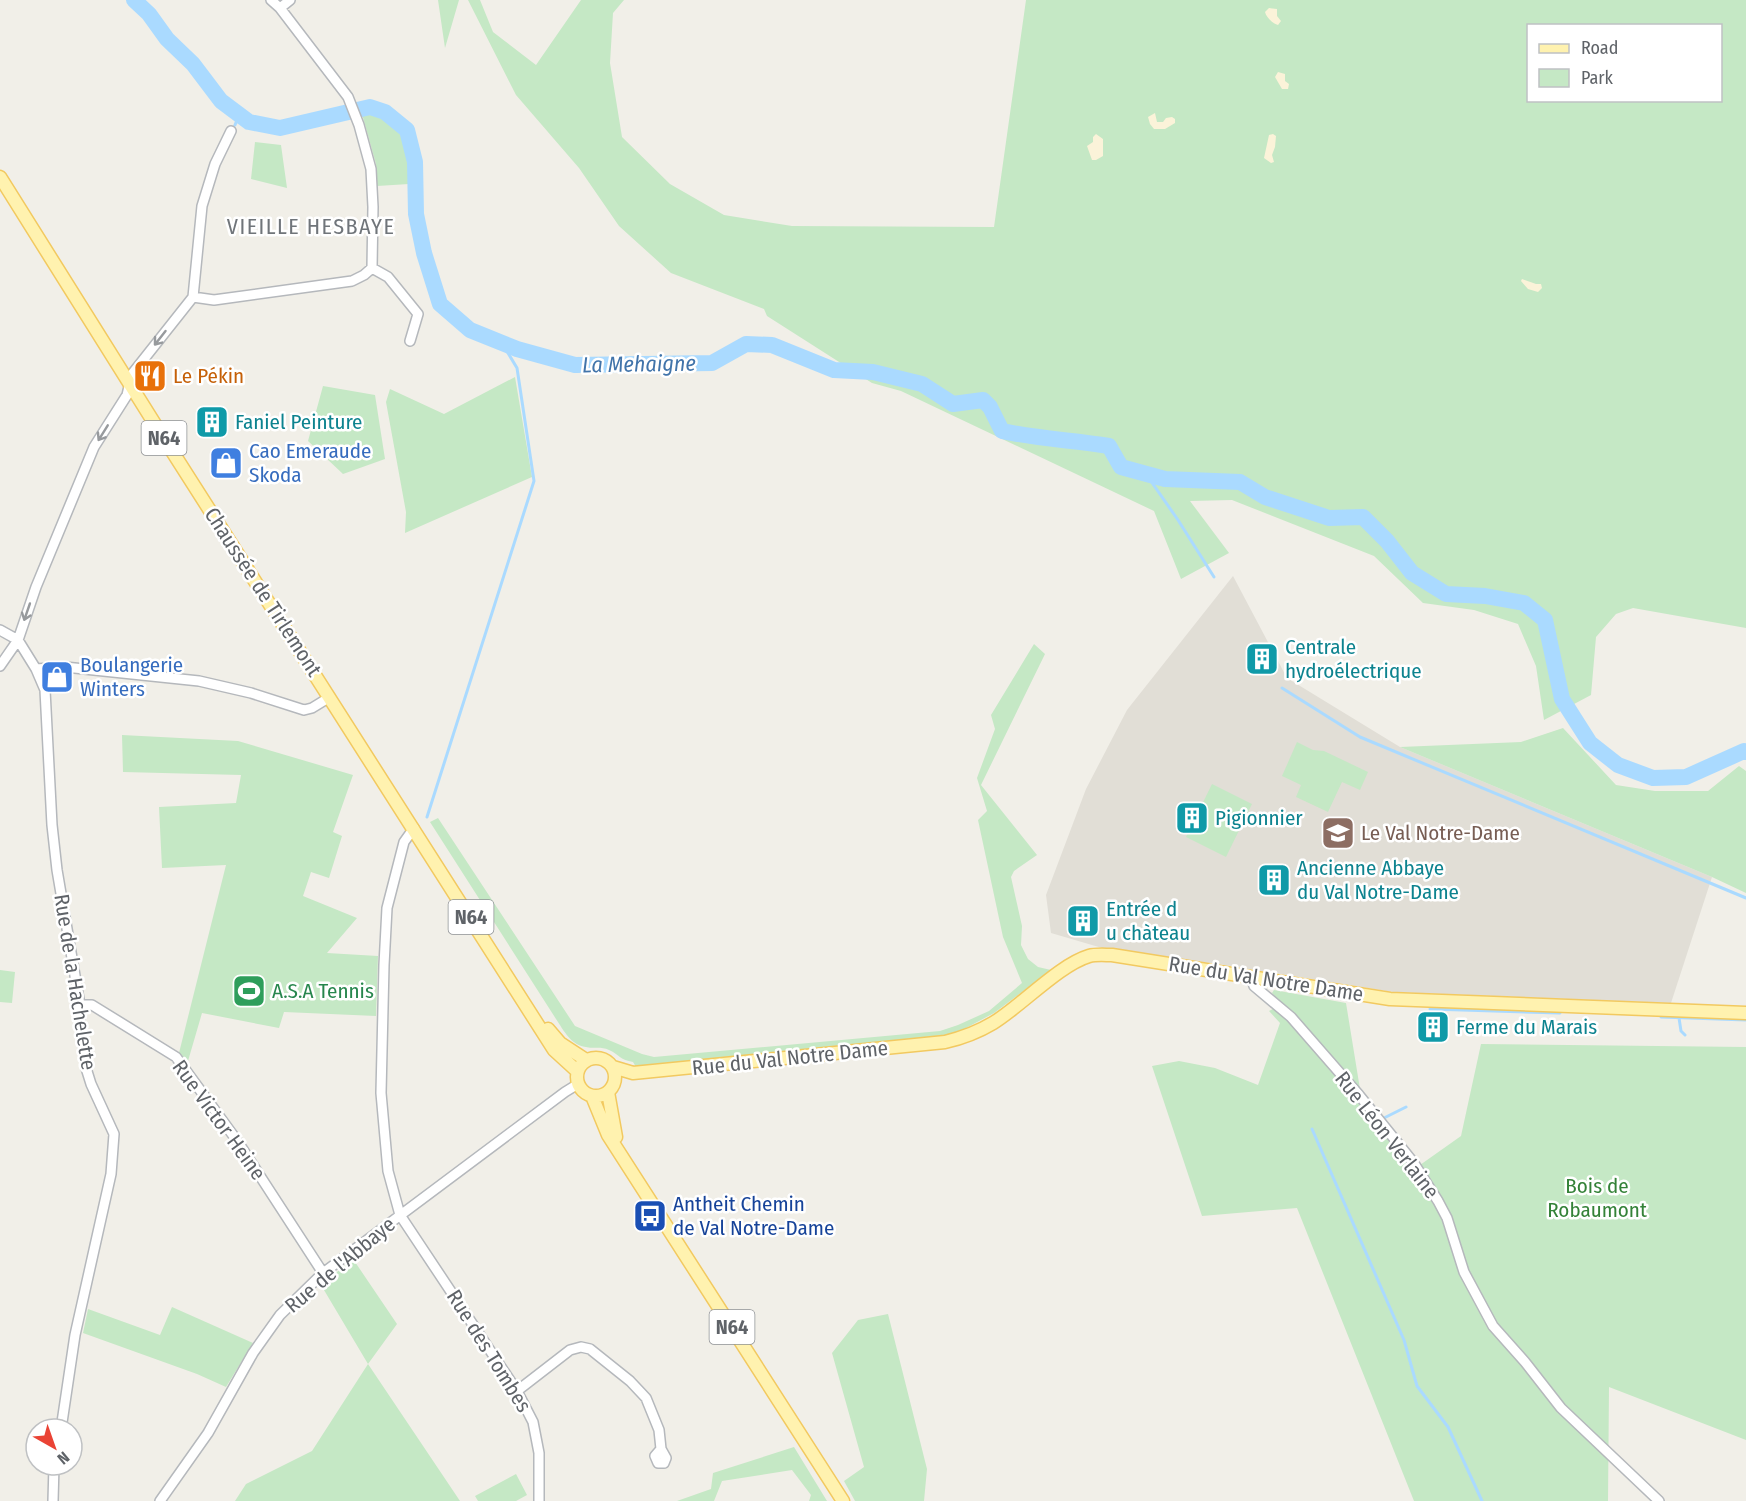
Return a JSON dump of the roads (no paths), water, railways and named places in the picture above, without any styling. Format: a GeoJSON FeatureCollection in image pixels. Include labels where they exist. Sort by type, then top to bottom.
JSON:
{"type":"FeatureCollection","features":[{"type":"Feature","properties":{"kind":"main road","name":"Chaussée de Tirlemont"},"geometry":{"type":"LineString","coordinates":[[0,177],[554,1050],[577,1071]]}},
{"type":"Feature","properties":{"kind":"main road","name":"Rue du Val Notre Dame"},"geometry":{"type":"LineString","coordinates":[[613,1067],[633,1073],[945,1042],[986,1027],[1072,965],[1098,954],[1390,999],[1746,1013]]}},
{"type":"Feature","properties":{"kind":"main road","name":"Chaussée de Tirlemont"},"geometry":{"type":"LineString","coordinates":[[528,1007],[560,1043],[586,1060],[593,1057],[601,1058],[613,1067]]}},
{"type":"Feature","properties":{"kind":"main road"},"geometry":{"type":"LineString","coordinates":[[578,1084],[577,1071],[586,1060]]}},
{"type":"Feature","properties":{"kind":"main road","name":"N64"},"geometry":{"type":"LineString","coordinates":[[613,1067],[615,1075],[611,1087],[615,1133],[621,1153]]}},
{"type":"Feature","properties":{"kind":"main road","name":"Rue du Val Notre Dame"},"geometry":{"type":"LineString","coordinates":[[611,1087],[633,1073]]}},
{"type":"Feature","properties":{"kind":"main road","name":"N64"},"geometry":{"type":"LineString","coordinates":[[578,1084],[592,1096],[608,1135],[843,1501]]}},
{"type":"Feature","properties":{"kind":"main road"},"geometry":{"type":"LineString","coordinates":[[592,1096],[603,1095],[611,1087]]}},
{"type":"Feature","properties":{"kind":"street"},"geometry":{"type":"LineString","coordinates":[[193,297],[214,300],[352,281],[364,275],[372,267],[371,169],[359,125],[348,97],[280,8],[271,0]]}},
{"type":"Feature","properties":{"kind":"street"},"geometry":{"type":"LineString","coordinates":[[280,8],[290,0]]}},
{"type":"Feature","properties":{"kind":"street"},"geometry":{"type":"LineString","coordinates":[[0,666],[18,640],[36,587],[94,447],[127,395],[132,374],[193,297],[202,207],[215,164],[231,131]]}},
{"type":"Feature","properties":{"kind":"street"},"geometry":{"type":"LineString","coordinates":[[372,267],[388,277],[418,314],[410,340]]}},
{"type":"Feature","properties":{"kind":"street"},"geometry":{"type":"LineString","coordinates":[[0,630],[18,640]]}},
{"type":"Feature","properties":{"kind":"street","name":"Rue de la Hachelette"},"geometry":{"type":"LineString","coordinates":[[18,640],[36,669],[45,690],[52,825],[57,870],[80,1005],[86,1068],[114,1134],[111,1174],[75,1335],[63,1417]]}},
{"type":"Feature","properties":{"kind":"street"},"geometry":{"type":"LineString","coordinates":[[36,669],[65,667],[199,681],[251,693],[304,710],[330,697]]}},
{"type":"Feature","properties":{"kind":"street","name":"Rue des Tombes"},"geometry":{"type":"LineString","coordinates":[[414,828],[404,842],[387,908],[381,1094],[388,1171],[400,1215],[517,1391],[533,1422],[539,1453],[539,1501]]}},
{"type":"Feature","properties":{"kind":"street","name":"Rue Léon Verlaine"},"geometry":{"type":"LineString","coordinates":[[1251,976],[1254,986],[1291,1017],[1359,1095],[1413,1162],[1443,1209],[1464,1272],[1493,1326],[1561,1408],[1659,1501]]}},
{"type":"Feature","properties":{"kind":"street","name":"Rue Victor Heine"},"geometry":{"type":"LineString","coordinates":[[80,1005],[92,1005],[176,1057],[238,1142],[323,1273]]}},
{"type":"Feature","properties":{"kind":"street","name":"Rue de l'Abbaye"},"geometry":{"type":"LineString","coordinates":[[160,1501],[208,1433],[253,1353],[280,1315],[323,1273],[578,1084]]}},
{"type":"Feature","properties":{"kind":"street"},"geometry":{"type":"LineString","coordinates":[[517,1391],[570,1350],[581,1347],[590,1348],[630,1380],[646,1398],[659,1430],[661,1449]]}},
{"type":"Feature","properties":{"kind":"street"},"geometry":{"type":"LineString","coordinates":[[53,1501],[54,1477]]}},
{"type":"Feature","properties":{"kind":"waterway","name":"La Mehaigne"},"geometry":{"type":"LineString","coordinates":[[134,0],[149,14],[167,39],[193,64],[221,101],[249,122],[280,128],[370,107],[385,112],[407,130],[415,162],[416,214],[424,253],[440,304],[470,330],[517,349],[575,365],[712,363],[746,344],[772,345],[834,370],[873,372],[922,384],[953,404],[983,400],[990,407],[1002,431],[1109,446],[1121,467],[1165,479],[1240,482],[1265,497],[1329,518],[1363,517],[1387,541],[1412,573],[1446,594],[1485,596],[1524,603],[1545,620],[1562,699],[1590,743],[1618,765],[1653,778],[1686,777],[1746,752]]}},
{"type":"Feature","properties":{"kind":"waterway"},"geometry":{"type":"LineString","coordinates":[[235,125],[239,115]]}},
{"type":"Feature","properties":{"kind":"waterway"},"geometry":{"type":"LineString","coordinates":[[427,817],[534,481],[517,368],[502,343]]}},
{"type":"Feature","properties":{"kind":"waterway"},"geometry":{"type":"LineString","coordinates":[[1146,474],[1214,577]]}},
{"type":"Feature","properties":{"kind":"waterway"},"geometry":{"type":"LineString","coordinates":[[1282,688],[1360,737],[1746,898]]}},
{"type":"Feature","properties":{"kind":"waterway"},"geometry":{"type":"LineString","coordinates":[[1430,1009],[1560,1013]]}},
{"type":"Feature","properties":{"kind":"waterway"},"geometry":{"type":"LineString","coordinates":[[1661,1017],[1746,1020]]}},
{"type":"Feature","properties":{"kind":"waterway"},"geometry":{"type":"LineString","coordinates":[[1679,1018],[1681,1031],[1685,1035]]}},
{"type":"Feature","properties":{"kind":"waterway"},"geometry":{"type":"LineString","coordinates":[[1384,1118],[1406,1107]]}},
{"type":"Feature","properties":{"kind":"waterway"},"geometry":{"type":"LineString","coordinates":[[1312,1129],[1404,1340],[1417,1386],[1448,1427],[1482,1501]]}},
{"type":"Feature","properties":{"kind":"place","name":"Le Pékin"},"geometry":{"type":"Point","coordinates":[150,376]}},
{"type":"Feature","properties":{"kind":"place","name":"Faniel Peinture"},"geometry":{"type":"Point","coordinates":[212,422]}},
{"type":"Feature","properties":{"kind":"place","name":"Cao Emeraude Skoda"},"geometry":{"type":"Point","coordinates":[226,463]}},
{"type":"Feature","properties":{"kind":"place","name":"Centrale hydroélectrique"},"geometry":{"type":"Point","coordinates":[1262,659]}},
{"type":"Feature","properties":{"kind":"place","name":"Boulangerie Winters"},"geometry":{"type":"Point","coordinates":[57,677]}},
{"type":"Feature","properties":{"kind":"place","name":"Pigionnier"},"geometry":{"type":"Point","coordinates":[1192,818]}},
{"type":"Feature","properties":{"kind":"place","name":"Le Val Notre-Dame"},"geometry":{"type":"Point","coordinates":[1338,833]}},
{"type":"Feature","properties":{"kind":"place","name":"Ancienne Abbaye du Val Notre-Dame"},"geometry":{"type":"Point","coordinates":[1274,880]}},
{"type":"Feature","properties":{"kind":"place","name":"Entrée d u chàteau"},"geometry":{"type":"Point","coordinates":[1083,921]}},
{"type":"Feature","properties":{"kind":"place","name":"A.S.A Tennis"},"geometry":{"type":"Point","coordinates":[249,991]}},
{"type":"Feature","properties":{"kind":"place","name":"Ferme du Marais"},"geometry":{"type":"Point","coordinates":[1433,1027]}},
{"type":"Feature","properties":{"kind":"place","name":"Antheit Chemin de Val Notre-Dame"},"geometry":{"type":"Point","coordinates":[650,1216]}},
{"type":"Feature","properties":{"kind":"district","name":"VIEILLE HESBAYE"},"geometry":{"type":"Point","coordinates":[311,226]}},
{"type":"Feature","properties":{"kind":"park label","name":"Bois de Robaumont"},"geometry":{"type":"Point","coordinates":[1597,1198]}}]}
